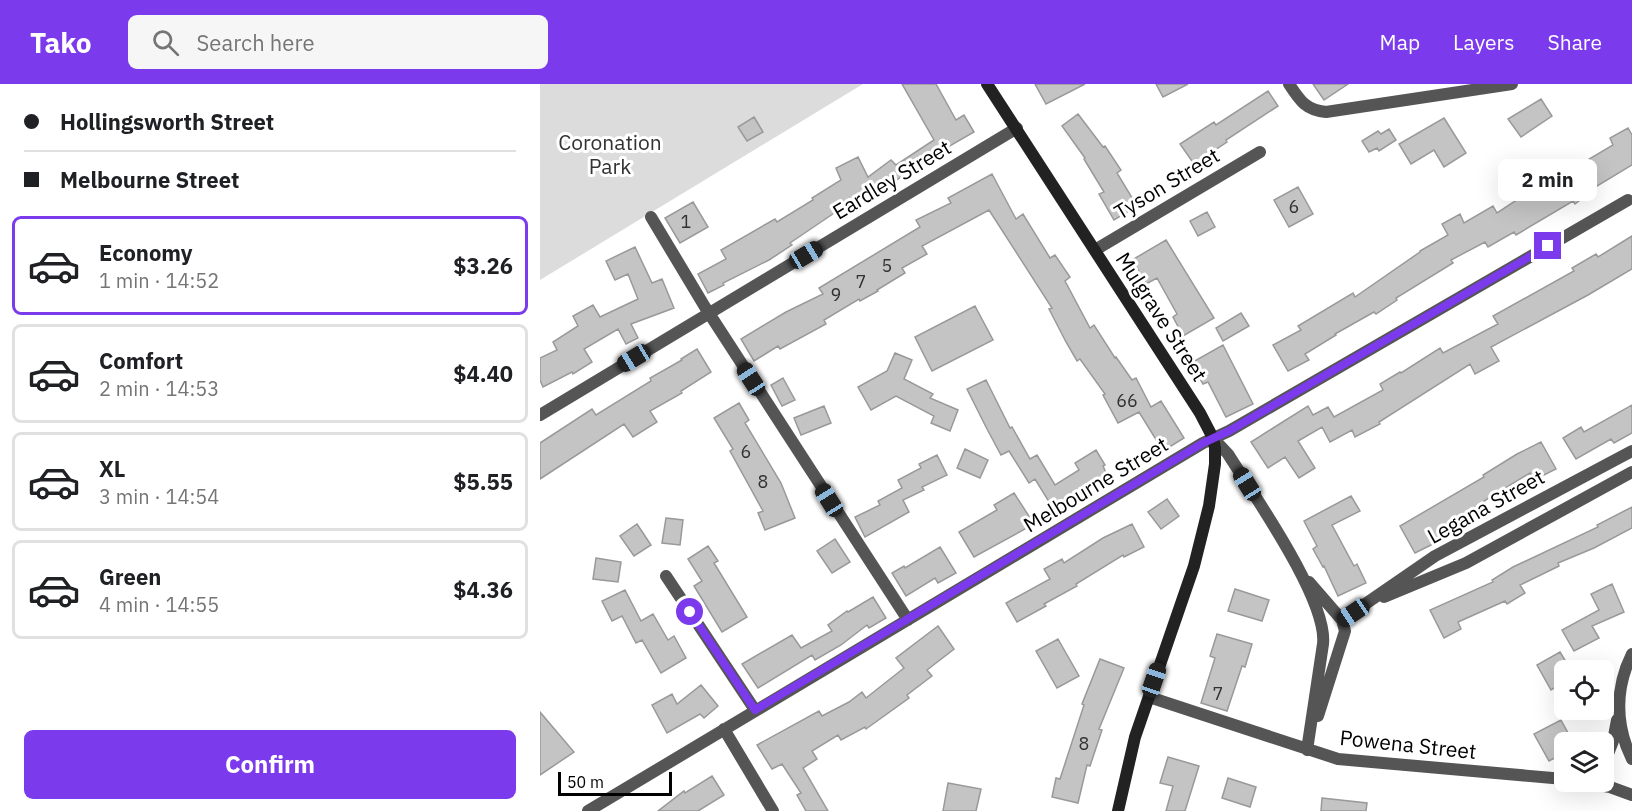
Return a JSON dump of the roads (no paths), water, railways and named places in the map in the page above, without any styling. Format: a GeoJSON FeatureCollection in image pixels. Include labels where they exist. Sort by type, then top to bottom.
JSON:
{"type":"FeatureCollection","features":[{"type":"Feature","properties":{"kind":"street","name":"Mulgrave Street"},"geometry":{"type":"LineString","coordinates":[[987,84],[1200,413],[1213,438],[1228,454],[1300,572],[1323,627],[1323,644],[1306,750]]}},
{"type":"Feature","properties":{"kind":"street"},"geometry":{"type":"LineString","coordinates":[[1289,84],[1303,104],[1313,110],[1326,112],[1512,84]]}},
{"type":"Feature","properties":{"kind":"street","name":"Eardley Street"},"geometry":{"type":"LineString","coordinates":[[540,415],[1017,128]]}},
{"type":"Feature","properties":{"kind":"street","name":"Tyson Street"},"geometry":{"type":"LineString","coordinates":[[1095,250],[1260,152]]}},
{"type":"Feature","properties":{"kind":"street","name":"Melbourne Street"},"geometry":{"type":"LineString","coordinates":[[588,811],[1213,438],[1628,200]]}},
{"type":"Feature","properties":{"kind":"street"},"geometry":{"type":"LineString","coordinates":[[651,217],[709,313],[908,620]]}},
{"type":"Feature","properties":{"kind":"street"},"geometry":{"type":"LineString","coordinates":[[1118,811],[1135,737],[1204,530],[1214,476],[1213,438]]}},
{"type":"Feature","properties":{"kind":"street","name":"Legana Street"},"geometry":{"type":"LineString","coordinates":[[1342,620],[1446,550],[1632,451]]}},
{"type":"Feature","properties":{"kind":"street","name":"Legana Street"},"geometry":{"type":"LineString","coordinates":[[1363,606],[1466,562],[1632,472]]}},
{"type":"Feature","properties":{"kind":"street","name":"Mulgrave Street"},"geometry":{"type":"LineString","coordinates":[[1300,572],[1342,620]]}},
{"type":"Feature","properties":{"kind":"street"},"geometry":{"type":"LineString","coordinates":[[666,576],[755,710]]}},
{"type":"Feature","properties":{"kind":"street"},"geometry":{"type":"LineString","coordinates":[[1306,750],[1344,636],[1345,627],[1342,620]]}},
{"type":"Feature","properties":{"kind":"street"},"geometry":{"type":"LineString","coordinates":[[1614,734],[1623,678],[1632,654]]}},
{"type":"Feature","properties":{"kind":"street","name":"Powena Street"},"geometry":{"type":"LineString","coordinates":[[1149,697],[1338,759],[1554,778]]}},
{"type":"Feature","properties":{"kind":"street"},"geometry":{"type":"LineString","coordinates":[[1618,705],[1622,729],[1632,759]]}},
{"type":"Feature","properties":{"kind":"street"},"geometry":{"type":"LineString","coordinates":[[723,729],[773,811]]}},
{"type":"Feature","properties":{"kind":"street"},"geometry":{"type":"LineString","coordinates":[[1614,788],[1632,795]]}},
{"type":"Feature","properties":{"kind":"park label","name":"Coronation Park"},"geometry":{"type":"Point","coordinates":[610,155]}}]}
